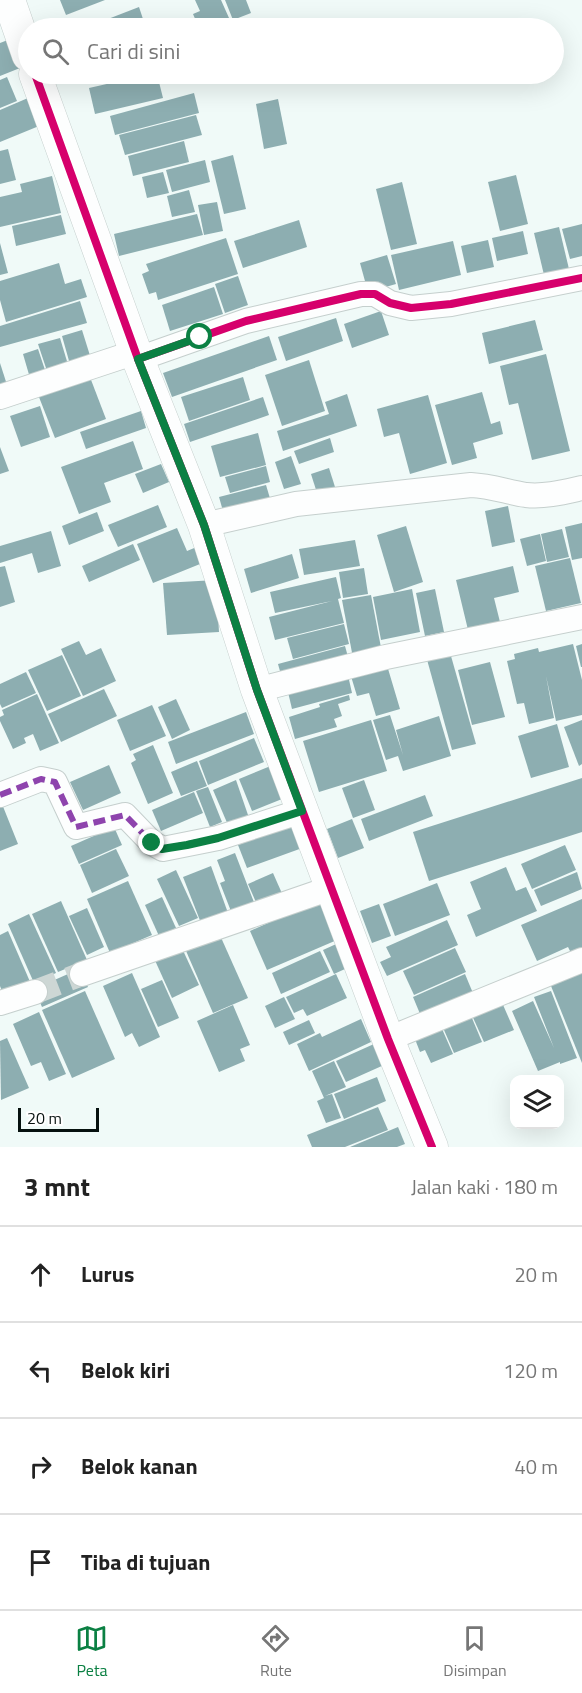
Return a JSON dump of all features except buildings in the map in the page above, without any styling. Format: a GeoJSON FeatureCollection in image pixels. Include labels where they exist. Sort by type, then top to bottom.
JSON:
{"type":"FeatureCollection","features":[{"type":"Feature","properties":{"kind":"street"},"geometry":{"type":"LineString","coordinates":[[9,0],[18,26]]}},
{"type":"Feature","properties":{"kind":"street"},"geometry":{"type":"LineString","coordinates":[[39,84],[137,355],[204,525],[257,690],[388,1039],[432,1147]]}},
{"type":"Feature","properties":{"kind":"street"},"geometry":{"type":"LineString","coordinates":[[0,397],[246,321],[361,294],[375,294],[390,303],[411,308],[451,303],[582,278]]}},
{"type":"Feature","properties":{"kind":"street"},"geometry":{"type":"LineString","coordinates":[[204,525],[296,504],[471,485],[489,486],[526,495],[582,488]]}},
{"type":"Feature","properties":{"kind":"street"},"geometry":{"type":"LineString","coordinates":[[257,690],[386,657],[582,618]]}},
{"type":"Feature","properties":{"kind":"street"},"geometry":{"type":"LineString","coordinates":[[0,795],[41,779],[55,782],[76,827],[125,815],[152,843],[162,849],[218,838],[302,811]]}},
{"type":"Feature","properties":{"kind":"street"},"geometry":{"type":"LineString","coordinates":[[82,974],[331,888]]}},
{"type":"Feature","properties":{"kind":"street"},"geometry":{"type":"LineString","coordinates":[[388,1039],[582,960]]}},
{"type":"Feature","properties":{"kind":"street"},"geometry":{"type":"LineString","coordinates":[[0,1003],[35,992]]}},
{"type":"Feature","properties":{"kind":"tunnel"},"geometry":{"type":"LineString","coordinates":[[35,992],[82,974]]}},
{"type":"Feature","properties":{"kind":"marked path"},"geometry":{"type":"LineString","coordinates":[[0,795],[41,779],[55,782],[76,827],[125,815],[152,843],[163,849],[218,838],[302,811]]}},
{"type":"Feature","properties":{"kind":"cycle path"},"geometry":{"type":"LineString","coordinates":[[39,84],[138,359],[204,525],[257,690],[388,1039],[432,1147]]}},
{"type":"Feature","properties":{"kind":"cycle path"},"geometry":{"type":"LineString","coordinates":[[138,359],[246,321],[361,294],[375,294],[390,303],[411,308],[451,304],[582,278]]}},
{"type":"Feature","properties":{"kind":"route"},"geometry":{"type":"LineString","coordinates":[[152,843],[162,849],[187,845],[218,838],[302,811],[257,690],[204,525],[138,359],[200,337]]}}]}
